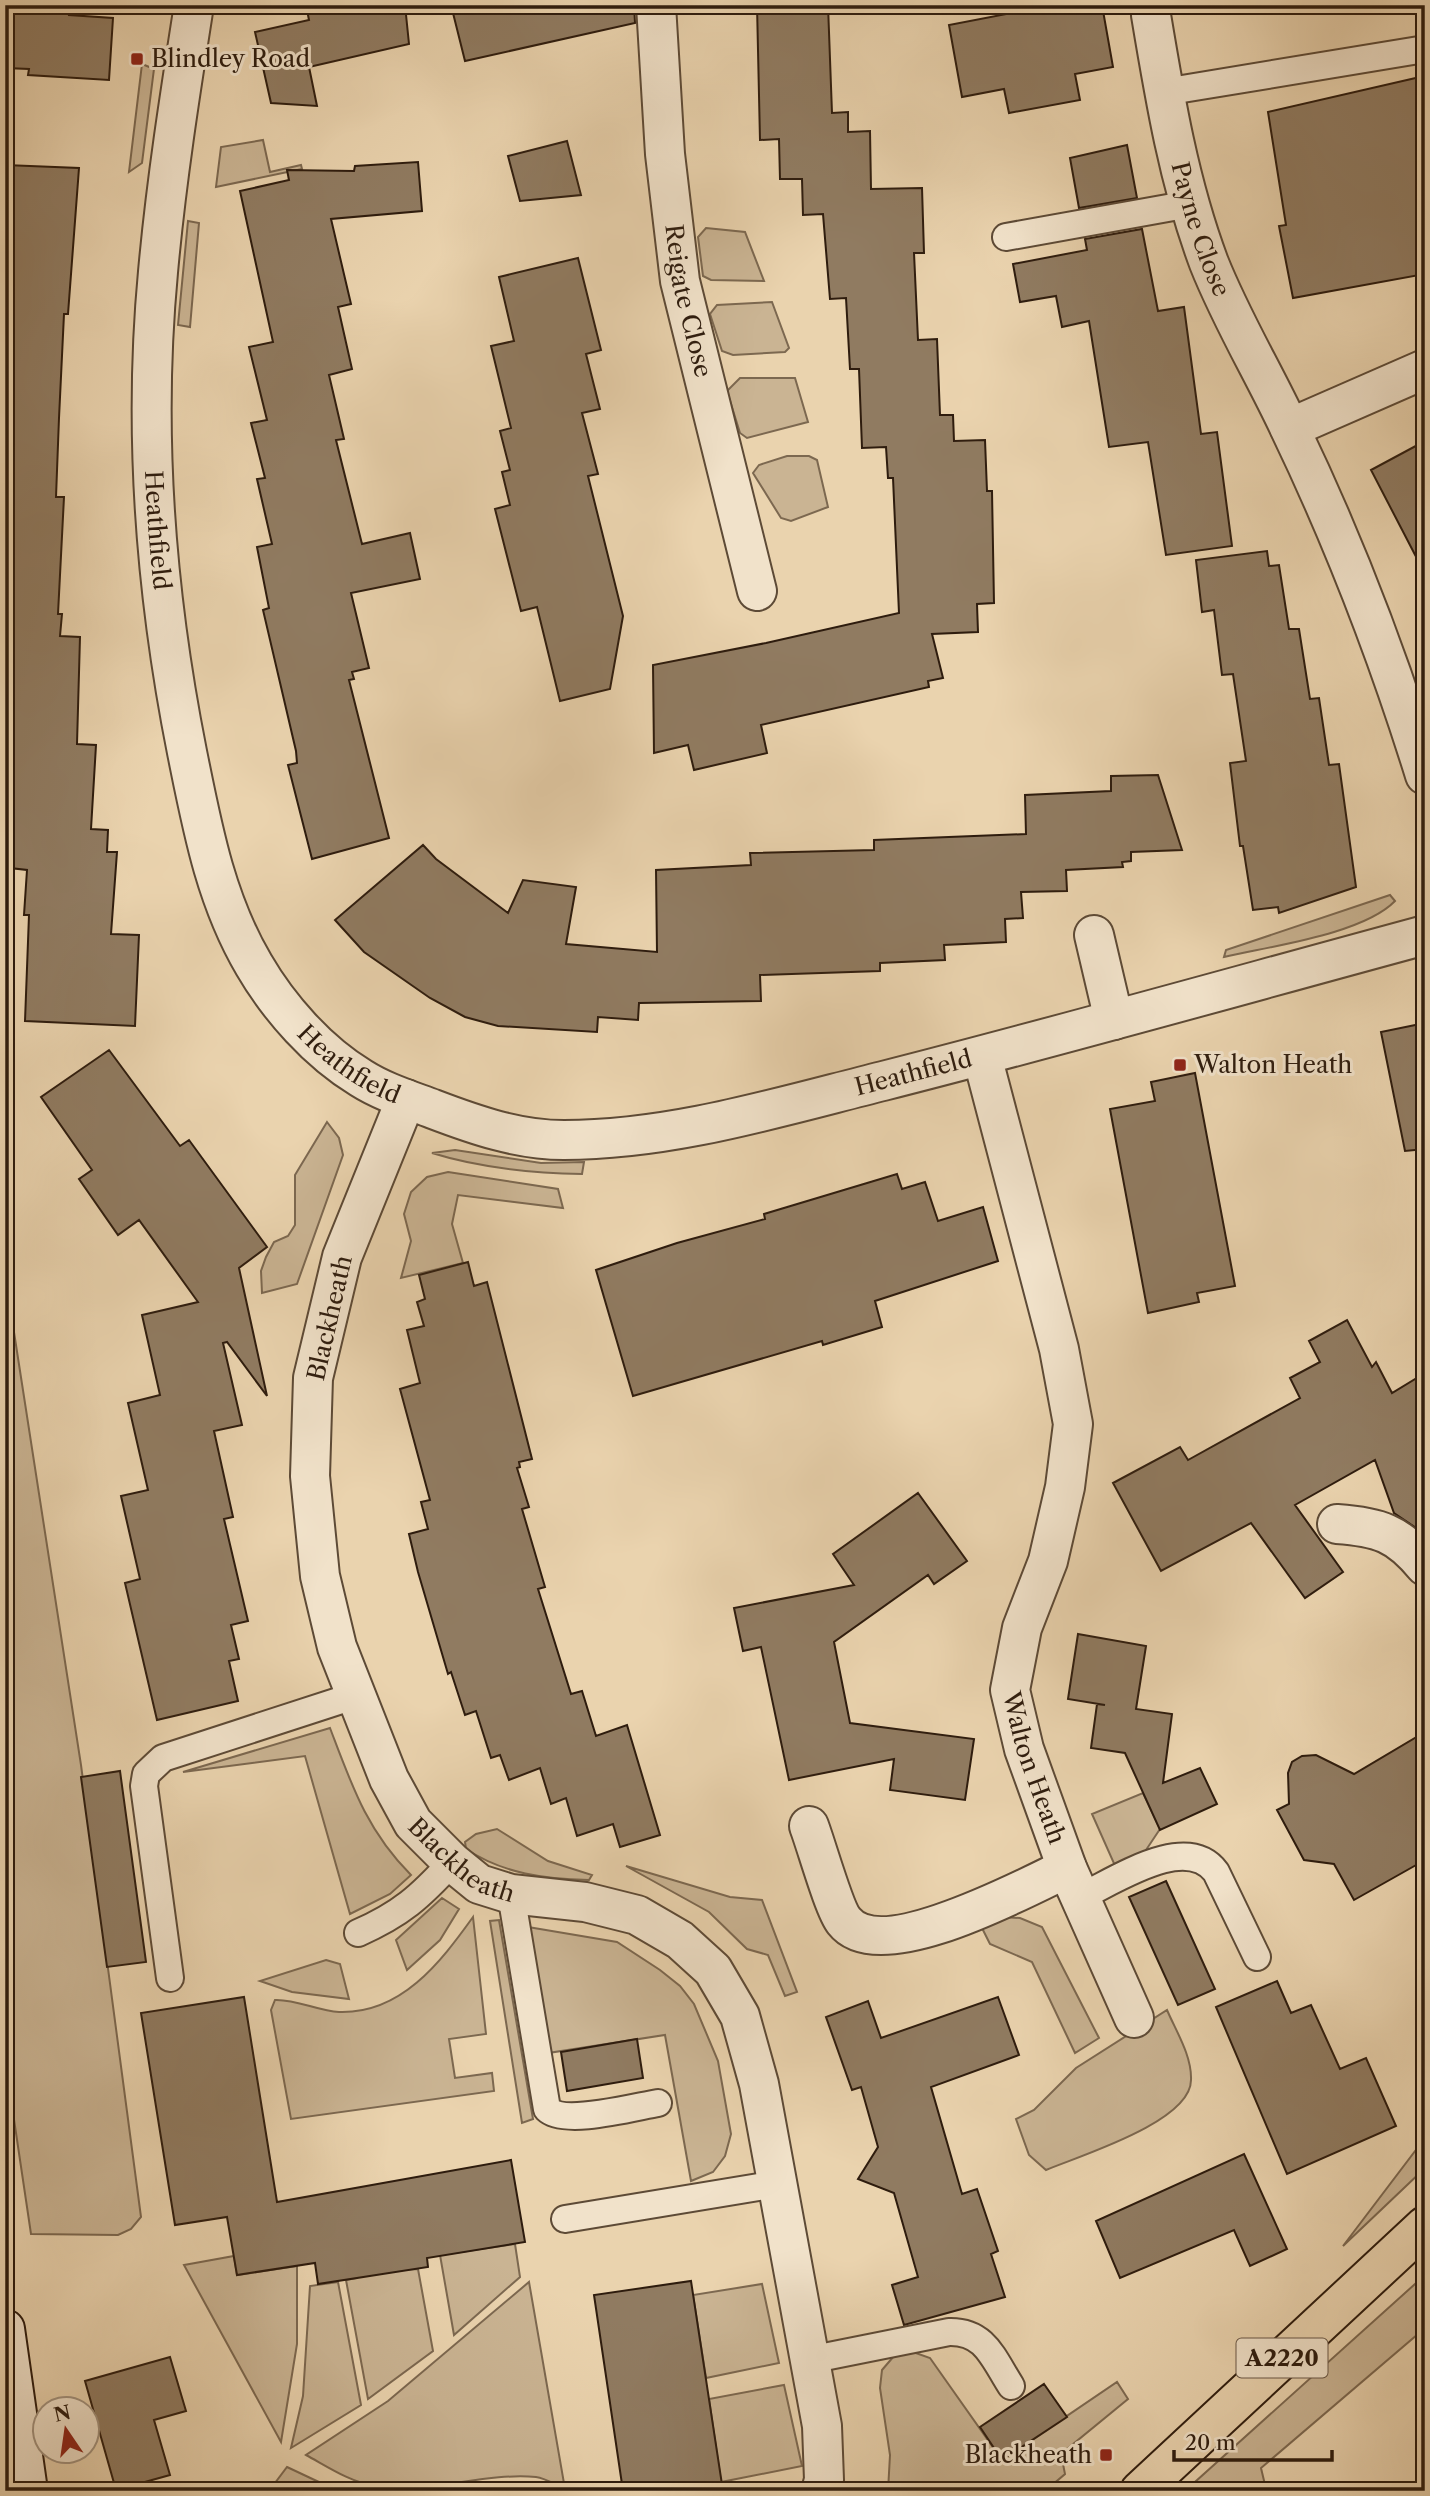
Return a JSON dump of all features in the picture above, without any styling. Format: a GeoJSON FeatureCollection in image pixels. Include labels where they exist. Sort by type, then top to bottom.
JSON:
{"type":"FeatureCollection","features":[{"type":"Feature","properties":{"kind":"main road","name":"A2220"},"geometry":{"type":"LineString","coordinates":[[1140,2491],[1425,2226]]}},
{"type":"Feature","properties":{"kind":"street","name":"Heathfield"},"geometry":{"type":"LineString","coordinates":[[194,5],[157,277],[152,419],[160,565],[182,728],[214,877],[233,925],[256,969],[289,1013],[323,1048],[360,1078],[405,1099],[490,1130],[561,1140],[641,1133],[724,1121],[982,1056],[1425,935]]}},
{"type":"Feature","properties":{"kind":"street","name":"Reigate Close"},"geometry":{"type":"LineString","coordinates":[[656,5],[665,154],[680,281],[757,591]]}},
{"type":"Feature","properties":{"kind":"street","name":"Payne Close"},"geometry":{"type":"LineString","coordinates":[[1151,15],[1164,92],[1190,204],[1209,262],[1238,330],[1290,428],[1358,579],[1425,775]]}},
{"type":"Feature","properties":{"kind":"street"},"geometry":{"type":"LineString","coordinates":[[1290,428],[1425,369]]}},
{"type":"Feature","properties":{"kind":"street"},"geometry":{"type":"LineString","coordinates":[[1094,934],[1114,1020]]}},
{"type":"Feature","properties":{"kind":"street","name":"Walton Heath"},"geometry":{"type":"LineString","coordinates":[[982,1056],[1059,1349],[1073,1424],[1065,1487],[1048,1560],[1022,1628],[1010,1689],[1024,1749],[1073,1883],[1134,2018]]}},
{"type":"Feature","properties":{"kind":"street","name":"Blackheath"},"geometry":{"type":"LineString","coordinates":[[405,1099],[342,1257],[313,1378],[310,1476],[320,1576],[337,1647],[389,1779],[413,1823],[452,1862],[479,1884],[510,1894],[585,1902],[637,1915],[680,1940],[713,1970],[740,2016],[759,2084],[822,2426],[824,2480],[821,2491]]}},
{"type":"Feature","properties":{"kind":"street"},"geometry":{"type":"LineString","coordinates":[[1337,1524],[1368,1526],[1407,1544],[1425,1566]]}},
{"type":"Feature","properties":{"kind":"street","name":"Walton Heath"},"geometry":{"type":"LineString","coordinates":[[809,1826],[844,1921],[861,1933],[889,1936],[914,1932],[1073,1883]]}},
{"type":"Feature","properties":{"kind":"street"},"geometry":{"type":"LineString","coordinates":[[5,2329],[28,2491]]}},
{"type":"Feature","properties":{"kind":"lane"},"geometry":{"type":"LineString","coordinates":[[1164,92],[1425,49]]}},
{"type":"Feature","properties":{"kind":"lane"},"geometry":{"type":"LineString","coordinates":[[1006,237],[1190,204]]}},
{"type":"Feature","properties":{"kind":"lane"},"geometry":{"type":"LineString","coordinates":[[170,1978],[144,1786],[146,1774],[163,1758],[357,1695]]}},
{"type":"Feature","properties":{"kind":"lane"},"geometry":{"type":"LineString","coordinates":[[1073,1883],[1152,1862],[1192,1855],[1208,1862],[1216,1872],[1257,1957]]}},
{"type":"Feature","properties":{"kind":"lane"},"geometry":{"type":"LineString","coordinates":[[358,1934],[387,1920],[417,1900],[452,1862]]}},
{"type":"Feature","properties":{"kind":"lane"},"geometry":{"type":"LineString","coordinates":[[510,1894],[547,2109],[552,2115],[568,2117],[658,2103]]}},
{"type":"Feature","properties":{"kind":"lane"},"geometry":{"type":"LineString","coordinates":[[565,2218],[777,2184]]}},
{"type":"Feature","properties":{"kind":"lane"},"geometry":{"type":"LineString","coordinates":[[809,2360],[965,2331],[976,2337],[988,2350],[1011,2386]]}},
{"type":"Feature","properties":{"kind":"shaded area"},"geometry":{"type":"Polygon","coordinates":[[[142,64],[154,69],[142,163],[129,172],[142,64]]]}},
{"type":"Feature","properties":{"kind":"shaded area"},"geometry":{"type":"Polygon","coordinates":[[[263,140],[270,172],[301,165],[302,169],[216,187],[221,147],[263,140]]]}},
{"type":"Feature","properties":{"kind":"shaded area"},"geometry":{"type":"Polygon","coordinates":[[[188,221],[199,223],[190,327],[178,325],[188,221]]]}},
{"type":"Feature","properties":{"kind":"shaded area"},"geometry":{"type":"Polygon","coordinates":[[[706,228],[745,232],[764,281],[711,280],[703,276],[698,237],[706,228]]]}},
{"type":"Feature","properties":{"kind":"shaded area"},"geometry":{"type":"Polygon","coordinates":[[[772,302],[789,348],[785,352],[733,355],[722,351],[710,314],[717,305],[772,302]]]}},
{"type":"Feature","properties":{"kind":"shaded area"},"geometry":{"type":"Polygon","coordinates":[[[740,378],[795,378],[808,422],[747,438],[740,433],[727,391],[740,378]]]}},
{"type":"Feature","properties":{"kind":"shaded area"},"geometry":{"type":"Polygon","coordinates":[[[787,456],[809,456],[817,460],[828,507],[791,521],[781,518],[753,473],[759,465],[787,456]]]}},
{"type":"Feature","properties":{"kind":"shaded area"},"geometry":{"type":"Polygon","coordinates":[[[1390,895],[1395,901],[1361,922],[1315,937],[1224,957],[1226,950],[1390,895]]]}},
{"type":"Feature","properties":{"kind":"shaded area"},"geometry":{"type":"Polygon","coordinates":[[[327,1122],[339,1138],[343,1155],[297,1284],[262,1293],[261,1271],[266,1257],[274,1242],[288,1236],[295,1225],[295,1175],[327,1122]]]}},
{"type":"Feature","properties":{"kind":"shaded area"},"geometry":{"type":"Polygon","coordinates":[[[455,1150],[541,1163],[584,1162],[582,1174],[544,1172],[487,1166],[432,1153],[455,1150]]]}},
{"type":"Feature","properties":{"kind":"shaded area"},"geometry":{"type":"Polygon","coordinates":[[[448,1172],[558,1189],[563,1208],[458,1195],[452,1224],[463,1263],[401,1278],[411,1241],[404,1214],[411,1192],[427,1177],[448,1172]]]}},
{"type":"Feature","properties":{"kind":"shaded area"},"geometry":{"type":"Polygon","coordinates":[[[5,1274],[81,1765],[141,2217],[131,2229],[118,2235],[31,2234],[5,2059],[5,1274]]]}},
{"type":"Feature","properties":{"kind":"shaded area"},"geometry":{"type":"Polygon","coordinates":[[[330,1728],[362,1807],[383,1842],[411,1875],[390,1894],[350,1914],[305,1756],[183,1772],[330,1728]]]}},
{"type":"Feature","properties":{"kind":"shaded area"},"geometry":{"type":"Polygon","coordinates":[[[1143,1793],[1160,1829],[1142,1856],[1116,1868],[1092,1814],[1143,1793]]]}},
{"type":"Feature","properties":{"kind":"shaded area"},"geometry":{"type":"Polygon","coordinates":[[[497,1829],[548,1861],[592,1875],[589,1880],[525,1874],[495,1864],[466,1849],[465,1842],[476,1834],[497,1829]]]}},
{"type":"Feature","properties":{"kind":"shaded area"},"geometry":{"type":"Polygon","coordinates":[[[626,1866],[730,1897],[762,1900],[797,1992],[785,1996],[768,1955],[747,1949],[709,1912],[626,1866]]]}},
{"type":"Feature","properties":{"kind":"shaded area"},"geometry":{"type":"Polygon","coordinates":[[[442,1898],[459,1909],[440,1940],[407,1970],[396,1940],[442,1898]]]}},
{"type":"Feature","properties":{"kind":"shaded area"},"geometry":{"type":"Polygon","coordinates":[[[473,1917],[486,2034],[449,2039],[455,2078],[492,2073],[494,2091],[291,2119],[271,2010],[275,2000],[339,2012],[361,2010],[381,2004],[400,1995],[432,1968],[473,1917]]]}},
{"type":"Feature","properties":{"kind":"shaded area"},"geometry":{"type":"Polygon","coordinates":[[[1002,1917],[1020,1918],[1042,1927],[1099,2038],[1075,2053],[1032,1962],[990,1944],[980,1924],[1002,1917]]]}},
{"type":"Feature","properties":{"kind":"shaded area"},"geometry":{"type":"Polygon","coordinates":[[[499,1920],[533,2119],[522,2123],[490,1921],[499,1920]]]}},
{"type":"Feature","properties":{"kind":"shaded area"},"geometry":{"type":"Polygon","coordinates":[[[528,1927],[617,1942],[680,1986],[694,2004],[718,2061],[731,2134],[725,2156],[713,2172],[691,2181],[665,2035],[548,2053],[528,1927]]]}},
{"type":"Feature","properties":{"kind":"shaded area"},"geometry":{"type":"Polygon","coordinates":[[[326,1960],[340,1964],[349,1999],[292,1992],[260,1981],[326,1960]]]}},
{"type":"Feature","properties":{"kind":"shaded area"},"geometry":{"type":"Polygon","coordinates":[[[1167,2010],[1189,2062],[1191,2080],[1186,2095],[1173,2110],[1131,2136],[1046,2170],[1029,2155],[1016,2119],[1034,2110],[1076,2068],[1167,2010]]]}},
{"type":"Feature","properties":{"kind":"shaded area"},"geometry":{"type":"Polygon","coordinates":[[[1425,2138],[1425,2168],[1343,2246],[1425,2138]]]}},
{"type":"Feature","properties":{"kind":"shaded area"},"geometry":{"type":"Polygon","coordinates":[[[515,2244],[520,2277],[454,2335],[440,2255],[515,2244]]]}},
{"type":"Feature","properties":{"kind":"shaded area"},"geometry":{"type":"Polygon","coordinates":[[[234,2256],[237,2275],[297,2266],[297,2344],[281,2442],[184,2265],[234,2256]]]}},
{"type":"Feature","properties":{"kind":"shaded area"},"geometry":{"type":"Polygon","coordinates":[[[418,2269],[433,2351],[368,2399],[346,2280],[357,2278],[356,2272],[418,2269]]]}},
{"type":"Feature","properties":{"kind":"shaded area"},"geometry":{"type":"Polygon","coordinates":[[[1425,2275],[1425,2328],[1261,2468],[1266,2489],[1185,2491],[1425,2275]]]}},
{"type":"Feature","properties":{"kind":"shaded area"},"geometry":{"type":"Polygon","coordinates":[[[338,2282],[361,2405],[291,2448],[303,2396],[310,2286],[338,2282]]]}},
{"type":"Feature","properties":{"kind":"shaded area"},"geometry":{"type":"Polygon","coordinates":[[[529,2282],[565,2489],[547,2480],[516,2476],[414,2488],[375,2486],[348,2478],[306,2455],[388,2401],[529,2282]]]}},
{"type":"Feature","properties":{"kind":"shaded area"},"geometry":{"type":"Polygon","coordinates":[[[762,2284],[779,2363],[706,2378],[693,2295],[762,2284]]]}},
{"type":"Feature","properties":{"kind":"shaded area"},"geometry":{"type":"Polygon","coordinates":[[[913,2352],[930,2358],[1002,2460],[1117,2382],[1128,2399],[1061,2454],[1065,2474],[1045,2491],[888,2491],[890,2455],[880,2388],[882,2370],[894,2356],[913,2352]]]}},
{"type":"Feature","properties":{"kind":"shaded area"},"geometry":{"type":"Polygon","coordinates":[[[784,2385],[802,2466],[721,2482],[709,2399],[784,2385]]]}},
{"type":"Feature","properties":{"kind":"shaded area"},"geometry":{"type":"Polygon","coordinates":[[[287,2467],[338,2491],[269,2491],[287,2467]]]}},
{"type":"Feature","properties":{"kind":"building"},"geometry":{"type":"Polygon","coordinates":[[[5,5],[70,5],[69,15],[113,18],[109,80],[28,75],[29,69],[5,68],[5,5]]]}},
{"type":"Feature","properties":{"kind":"building"},"geometry":{"type":"Polygon","coordinates":[[[306,5],[405,5],[409,44],[309,67],[317,106],[271,103],[255,32],[309,20],[306,5]]]}},
{"type":"Feature","properties":{"kind":"building"},"geometry":{"type":"Polygon","coordinates":[[[451,5],[634,5],[635,23],[465,61],[451,5]]]}},
{"type":"Feature","properties":{"kind":"building"},"geometry":{"type":"Polygon","coordinates":[[[757,5],[828,5],[832,113],[848,112],[848,132],[870,131],[871,189],[922,188],[924,253],[914,253],[918,340],[937,339],[940,415],[953,415],[954,441],[985,440],[987,491],[992,491],[994,603],[977,604],[978,632],[932,634],[943,678],[928,681],[929,687],[761,725],[767,753],[694,770],[688,745],[654,753],[653,665],[899,613],[893,478],[888,478],[886,447],[862,448],[859,369],[850,369],[846,298],[830,299],[823,214],[803,215],[802,179],[780,179],[779,139],[760,140],[757,5]]]}},
{"type":"Feature","properties":{"kind":"building"},"geometry":{"type":"Polygon","coordinates":[[[1053,5],[1102,5],[1113,67],[1075,74],[1080,100],[1009,113],[1004,89],[962,97],[949,25],[1053,5]]]}},
{"type":"Feature","properties":{"kind":"building"},"geometry":{"type":"Polygon","coordinates":[[[1420,77],[1425,105],[1425,274],[1293,298],[1279,226],[1286,225],[1268,112],[1420,77]]]}},
{"type":"Feature","properties":{"kind":"building"},"geometry":{"type":"Polygon","coordinates":[[[567,141],[581,195],[520,201],[508,156],[567,141]]]}},
{"type":"Feature","properties":{"kind":"building"},"geometry":{"type":"Polygon","coordinates":[[[1127,145],[1137,198],[1079,208],[1070,158],[1127,145]]]}},
{"type":"Feature","properties":{"kind":"building"},"geometry":{"type":"Polygon","coordinates":[[[418,162],[422,211],[331,219],[351,304],[338,307],[352,369],[329,375],[344,439],[336,440],[362,544],[410,533],[420,579],[351,593],[369,668],[352,672],[354,679],[349,680],[389,838],[312,859],[288,765],[297,763],[296,751],[263,610],[269,608],[257,547],[272,544],[257,479],[265,478],[251,423],[267,420],[249,347],[273,342],[240,191],[289,180],[287,170],[354,171],[355,166],[418,162]]]}},
{"type":"Feature","properties":{"kind":"building"},"geometry":{"type":"Polygon","coordinates":[[[5,165],[79,168],[68,314],[64,314],[59,418],[56,497],[64,497],[58,614],[62,614],[60,636],[80,637],[77,744],[96,745],[91,829],[108,830],[107,852],[117,852],[111,934],[139,935],[135,1026],[25,1021],[29,915],[24,915],[27,870],[10,868],[14,810],[5,809],[5,165]]]}},
{"type":"Feature","properties":{"kind":"building"},"geometry":{"type":"Polygon","coordinates":[[[1142,229],[1158,311],[1184,307],[1201,434],[1217,432],[1232,546],[1166,555],[1148,442],[1109,447],[1089,321],[1062,327],[1056,296],[1020,302],[1013,264],[1087,250],[1085,239],[1142,229]]]}},
{"type":"Feature","properties":{"kind":"building"},"geometry":{"type":"Polygon","coordinates":[[[578,258],[601,350],[586,354],[600,409],[582,413],[598,474],[588,476],[623,616],[610,689],[560,701],[537,607],[521,611],[495,509],[510,505],[502,472],[510,470],[500,431],[511,428],[491,346],[514,341],[499,277],[578,258]]]}},
{"type":"Feature","properties":{"kind":"building"},"geometry":{"type":"Polygon","coordinates":[[[1425,441],[1425,574],[1371,470],[1425,441]]]}},
{"type":"Feature","properties":{"kind":"building"},"geometry":{"type":"Polygon","coordinates":[[[1267,551],[1269,566],[1279,565],[1289,629],[1299,629],[1310,699],[1319,698],[1329,765],[1339,764],[1356,887],[1279,913],[1278,907],[1253,910],[1243,846],[1240,846],[1230,763],[1246,761],[1233,674],[1222,675],[1214,610],[1202,612],[1196,560],[1267,551]]]}},
{"type":"Feature","properties":{"kind":"building"},"geometry":{"type":"Polygon","coordinates":[[[1158,775],[1182,850],[1131,852],[1131,861],[1122,862],[1123,867],[1066,870],[1067,891],[1021,892],[1023,918],[1005,919],[1006,942],[944,945],[945,960],[880,963],[880,971],[760,975],[761,1001],[639,1003],[638,1020],[598,1017],[597,1032],[498,1026],[465,1017],[430,998],[364,952],[335,920],[423,845],[436,859],[508,913],[523,880],[576,887],[566,944],[657,952],[656,870],[751,865],[750,853],[874,850],[874,840],[1026,834],[1025,795],[1111,791],[1111,776],[1158,775]]]}},
{"type":"Feature","properties":{"kind":"building"},"geometry":{"type":"Polygon","coordinates":[[[1425,1023],[1425,1149],[1405,1151],[1381,1032],[1425,1023]]]}},
{"type":"Feature","properties":{"kind":"building"},"geometry":{"type":"Polygon","coordinates":[[[109,1050],[180,1146],[189,1140],[267,1247],[239,1268],[267,1396],[227,1342],[223,1343],[242,1425],[214,1431],[233,1517],[224,1519],[248,1621],[231,1625],[239,1659],[229,1661],[238,1701],[157,1720],[125,1583],[140,1579],[121,1496],[148,1490],[128,1403],[160,1395],[142,1315],[198,1302],[139,1220],[118,1235],[79,1179],[92,1170],[41,1097],[109,1050]]]}},
{"type":"Feature","properties":{"kind":"building"},"geometry":{"type":"Polygon","coordinates":[[[1195,1073],[1235,1286],[1197,1293],[1199,1302],[1148,1313],[1110,1109],[1155,1101],[1151,1082],[1195,1073]]]}},
{"type":"Feature","properties":{"kind":"building"},"geometry":{"type":"Polygon","coordinates":[[[897,1174],[902,1189],[925,1182],[938,1221],[983,1207],[998,1261],[875,1301],[882,1327],[823,1345],[822,1341],[633,1396],[596,1270],[677,1243],[765,1219],[764,1214],[897,1174]]]}},
{"type":"Feature","properties":{"kind":"building"},"geometry":{"type":"Polygon","coordinates":[[[468,1262],[474,1286],[487,1282],[532,1459],[519,1462],[520,1467],[517,1468],[529,1507],[522,1509],[545,1587],[538,1589],[571,1694],[582,1691],[596,1736],[627,1725],[660,1835],[620,1847],[613,1824],[577,1836],[566,1798],[551,1804],[540,1768],[509,1780],[500,1755],[491,1758],[476,1711],[465,1715],[451,1672],[448,1674],[418,1572],[409,1534],[428,1529],[421,1502],[430,1500],[400,1389],[420,1383],[407,1330],[424,1326],[417,1302],[425,1299],[419,1275],[468,1262]]]}},
{"type":"Feature","properties":{"kind":"building"},"geometry":{"type":"Polygon","coordinates":[[[1347,1320],[1372,1367],[1376,1362],[1392,1393],[1425,1373],[1425,1534],[1394,1513],[1375,1460],[1295,1505],[1343,1572],[1305,1598],[1251,1523],[1161,1571],[1113,1483],[1180,1447],[1188,1460],[1300,1398],[1290,1378],[1320,1362],[1309,1341],[1347,1320]]]}},
{"type":"Feature","properties":{"kind":"building"},"geometry":{"type":"Polygon","coordinates":[[[918,1493],[967,1561],[934,1584],[928,1575],[834,1642],[850,1723],[974,1739],[965,1800],[890,1790],[894,1759],[789,1780],[761,1647],[743,1651],[734,1608],[854,1585],[833,1554],[918,1493]]]}},
{"type":"Feature","properties":{"kind":"building"},"geometry":{"type":"Polygon","coordinates":[[[1078,1634],[1146,1646],[1136,1709],[1172,1714],[1163,1783],[1200,1768],[1217,1804],[1160,1830],[1125,1753],[1091,1748],[1097,1704],[1105,1705],[1068,1699],[1078,1634]]]}},
{"type":"Feature","properties":{"kind":"building"},"geometry":{"type":"Polygon","coordinates":[[[1425,1732],[1425,1860],[1354,1900],[1334,1864],[1304,1860],[1277,1810],[1289,1804],[1288,1773],[1292,1762],[1302,1756],[1316,1755],[1354,1774],[1425,1732]]]}},
{"type":"Feature","properties":{"kind":"building"},"geometry":{"type":"Polygon","coordinates":[[[120,1771],[146,1962],[107,1967],[81,1777],[120,1771]]]}},
{"type":"Feature","properties":{"kind":"building"},"geometry":{"type":"Polygon","coordinates":[[[1166,1881],[1215,1989],[1178,2005],[1129,1897],[1166,1881]]]}},
{"type":"Feature","properties":{"kind":"building"},"geometry":{"type":"Polygon","coordinates":[[[1277,1981],[1291,2013],[1311,2005],[1340,2069],[1366,2058],[1396,2126],[1287,2174],[1216,2007],[1277,1981]]]}},
{"type":"Feature","properties":{"kind":"building"},"geometry":{"type":"Polygon","coordinates":[[[244,1997],[277,2202],[511,2160],[525,2242],[427,2258],[428,2267],[318,2284],[315,2263],[237,2275],[227,2217],[175,2225],[141,2013],[244,1997]]]}},
{"type":"Feature","properties":{"kind":"building"},"geometry":{"type":"Polygon","coordinates":[[[998,1997],[1019,2055],[931,2087],[962,2194],[977,2189],[998,2251],[991,2254],[1005,2297],[904,2325],[892,2285],[918,2277],[894,2193],[858,2179],[878,2147],[861,2087],[852,2090],[826,2017],[868,2001],[881,2038],[998,1997]]]}},
{"type":"Feature","properties":{"kind":"building"},"geometry":{"type":"Polygon","coordinates":[[[637,2039],[643,2078],[567,2091],[561,2052],[637,2039]]]}},
{"type":"Feature","properties":{"kind":"building"},"geometry":{"type":"Polygon","coordinates":[[[1244,2154],[1287,2249],[1250,2266],[1234,2230],[1120,2278],[1096,2221],[1244,2154]]]}},
{"type":"Feature","properties":{"kind":"building"},"geometry":{"type":"Polygon","coordinates":[[[691,2281],[723,2491],[623,2491],[594,2295],[691,2281]]]}},
{"type":"Feature","properties":{"kind":"building"},"geometry":{"type":"Polygon","coordinates":[[[170,2357],[186,2411],[154,2420],[170,2475],[116,2490],[102,2441],[102,2394],[89,2394],[85,2381],[170,2357]]]}},
{"type":"Feature","properties":{"kind":"building"},"geometry":{"type":"Polygon","coordinates":[[[1044,2384],[1067,2417],[1002,2460],[980,2427],[1044,2384]]]}},
{"type":"Feature","properties":{"kind":"place","name":"Blindley Road"},"geometry":{"type":"Point","coordinates":[137,59]}},
{"type":"Feature","properties":{"kind":"place","name":"Walton Heath"},"geometry":{"type":"Point","coordinates":[1180,1065]}},
{"type":"Feature","properties":{"kind":"place","name":"Blackheath"},"geometry":{"type":"Point","coordinates":[1106,2455]}}]}
